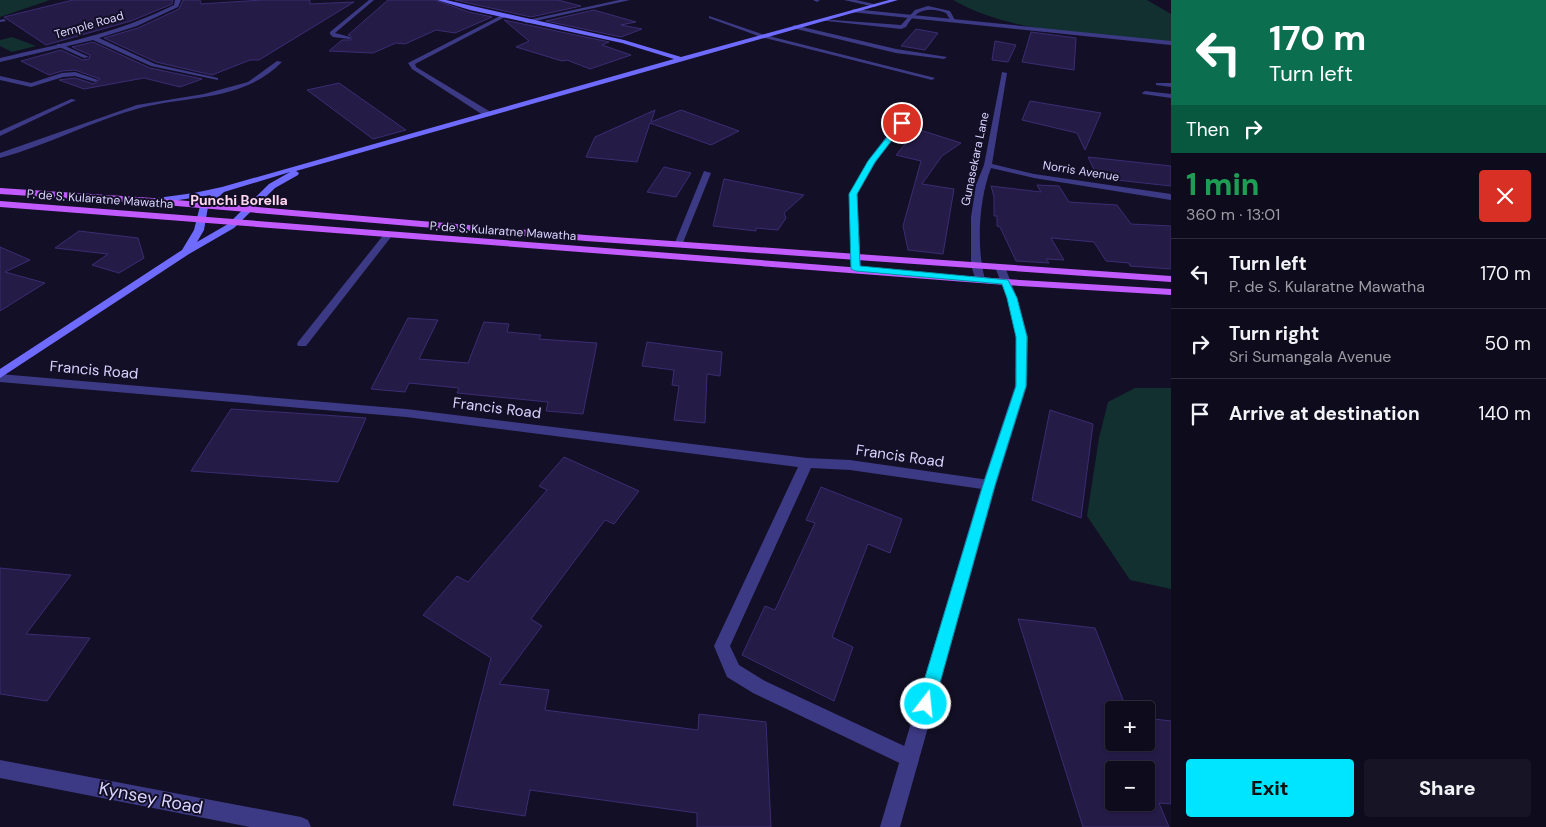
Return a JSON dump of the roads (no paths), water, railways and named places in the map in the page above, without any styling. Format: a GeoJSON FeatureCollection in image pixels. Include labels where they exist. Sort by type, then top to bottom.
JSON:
{"type":"FeatureCollection","features":[{"type":"Feature","properties":{"kind":"main road"},"geometry":{"type":"LineString","coordinates":[[440,0],[526,21],[640,44],[683,60]]}},
{"type":"Feature","properties":{"kind":"main road"},"geometry":{"type":"LineString","coordinates":[[153,202],[224,189],[486,112],[683,60],[794,27],[895,0]]}},
{"type":"Feature","properties":{"kind":"main road"},"geometry":{"type":"LineString","coordinates":[[0,374],[186,252],[234,224],[272,186],[315,163]]}},
{"type":"Feature","properties":{"kind":"main road"},"geometry":{"type":"LineString","coordinates":[[186,252],[199,230],[204,206],[224,189]]}},
{"type":"Feature","properties":{"kind":"main road","name":"P. de S. Kularatne Mawatha"},"geometry":{"type":"LineString","coordinates":[[0,191],[678,245],[1171,279]]}},
{"type":"Feature","properties":{"kind":"main road","name":"P. de S. Kularatne Mawatha"},"geometry":{"type":"LineString","coordinates":[[2,206],[856,269],[1005,282],[1171,292]]}},
{"type":"Feature","properties":{"kind":"street","name":"Temple Road"},"geometry":{"type":"LineString","coordinates":[[0,60],[93,37],[163,13],[176,6],[178,0]]}},
{"type":"Feature","properties":{"kind":"street"},"geometry":{"type":"LineString","coordinates":[[526,21],[627,0]]}},
{"type":"Feature","properties":{"kind":"street"},"geometry":{"type":"LineString","coordinates":[[846,0],[875,5]]}},
{"type":"Feature","properties":{"kind":"street"},"geometry":{"type":"LineString","coordinates":[[853,11],[1171,43]]}},
{"type":"Feature","properties":{"kind":"street"},"geometry":{"type":"LineString","coordinates":[[486,112],[414,68],[411,63],[504,16]]}},
{"type":"Feature","properties":{"kind":"street"},"geometry":{"type":"LineString","coordinates":[[712,17],[763,36],[932,78]]}},
{"type":"Feature","properties":{"kind":"street"},"geometry":{"type":"LineString","coordinates":[[794,27],[896,51],[944,57]]}},
{"type":"Feature","properties":{"kind":"street"},"geometry":{"type":"LineString","coordinates":[[93,37],[153,65],[216,79]]}},
{"type":"Feature","properties":{"kind":"street"},"geometry":{"type":"LineString","coordinates":[[0,156],[139,106],[205,96],[236,88],[250,83],[279,62]]}},
{"type":"Feature","properties":{"kind":"street","name":"Gunasekara Lane"},"geometry":{"type":"LineString","coordinates":[[980,280],[976,265],[976,216],[980,185],[988,165],[1004,73]]}},
{"type":"Feature","properties":{"kind":"street"},"geometry":{"type":"LineString","coordinates":[[0,78],[31,86],[62,75],[75,74],[95,80]]}},
{"type":"Feature","properties":{"kind":"street"},"geometry":{"type":"LineString","coordinates":[[0,134],[73,100]]}},
{"type":"Feature","properties":{"kind":"street"},"geometry":{"type":"LineString","coordinates":[[856,269],[853,194],[872,161],[912,110]]}},
{"type":"Feature","properties":{"kind":"street","name":"Norris Avenue"},"geometry":{"type":"LineString","coordinates":[[988,165],[1034,176],[1171,197]]}},
{"type":"Feature","properties":{"kind":"street"},"geometry":{"type":"LineString","coordinates":[[890,827],[989,485],[1021,386],[1022,337],[1012,298],[1000,267]]}},
{"type":"Feature","properties":{"kind":"street","name":"Francis Road"},"geometry":{"type":"LineString","coordinates":[[0,378],[406,413],[806,463],[850,465],[989,485]]}},
{"type":"Feature","properties":{"kind":"street"},"geometry":{"type":"LineString","coordinates":[[806,463],[722,646],[733,671],[759,687],[910,759]]}},
{"type":"Feature","properties":{"kind":"street","name":"Kynsey Road"},"geometry":{"type":"LineString","coordinates":[[0,769],[301,827]]}},
{"type":"Feature","properties":{"kind":"lane"},"geometry":{"type":"LineString","coordinates":[[348,38],[335,36],[332,33],[372,0]]}},
{"type":"Feature","properties":{"kind":"lane"},"geometry":{"type":"LineString","coordinates":[[926,1],[931,7]]}},
{"type":"Feature","properties":{"kind":"lane"},"geometry":{"type":"LineString","coordinates":[[820,20],[895,27],[904,26],[908,16],[915,10],[931,7],[948,12],[953,20]]}},
{"type":"Feature","properties":{"kind":"lane"},"geometry":{"type":"LineString","coordinates":[[59,45],[86,57]]}},
{"type":"Feature","properties":{"kind":"lane"},"geometry":{"type":"LineString","coordinates":[[1158,84],[1171,85]]}},
{"type":"Feature","properties":{"kind":"lane"},"geometry":{"type":"LineString","coordinates":[[1145,93],[1171,96]]}},
{"type":"Feature","properties":{"kind":"lane"},"geometry":{"type":"LineString","coordinates":[[678,245],[706,173]]}},
{"type":"Feature","properties":{"kind":"lane"},"geometry":{"type":"LineString","coordinates":[[302,344],[388,235]]}},
{"type":"Feature","properties":{"kind":"district","name":"Punchi Borella"},"geometry":{"type":"Point","coordinates":[239,200]}}]}
